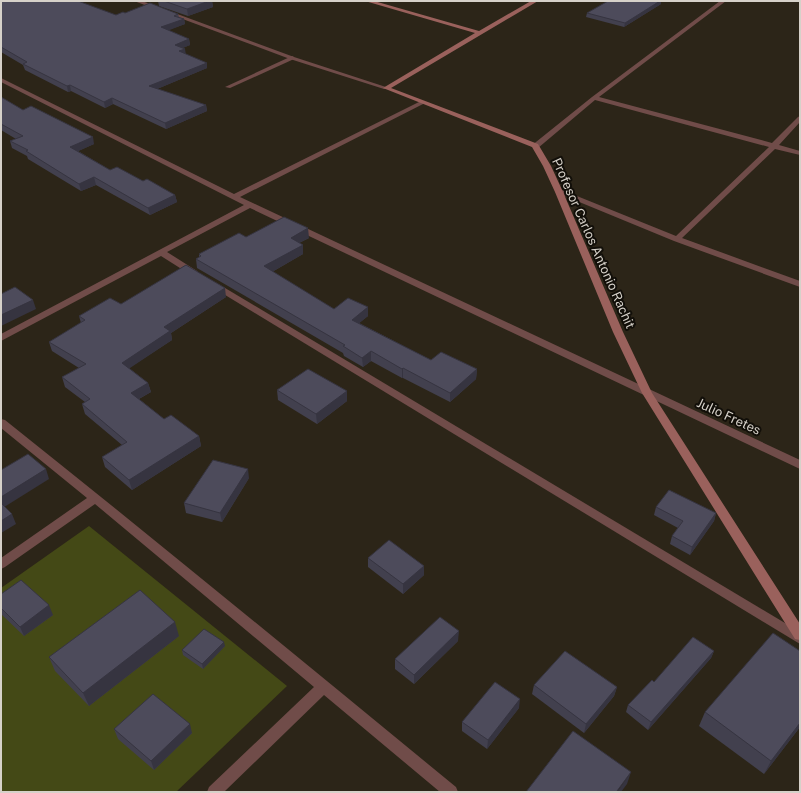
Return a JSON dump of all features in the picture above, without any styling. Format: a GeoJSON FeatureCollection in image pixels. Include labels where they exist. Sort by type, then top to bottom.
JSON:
{"type":"FeatureCollection","features":[{"type":"Feature","properties":{"kind":"main road"},"geometry":{"type":"LineString","coordinates":[[368,1],[480,33]]}},
{"type":"Feature","properties":{"kind":"main road"},"geometry":{"type":"LineString","coordinates":[[386,88],[535,1]]}},
{"type":"Feature","properties":{"kind":"main road"},"geometry":{"type":"LineString","coordinates":[[386,88],[535,146]]}},
{"type":"Feature","properties":{"kind":"main road","name":"Profesor Carlos Antonio Rachit"},"geometry":{"type":"LineString","coordinates":[[535,146],[547,166],[559,192],[618,332],[647,393],[800,635]]}},
{"type":"Feature","properties":{"kind":"street"},"geometry":{"type":"LineString","coordinates":[[139,1],[292,58],[386,88]]}},
{"type":"Feature","properties":{"kind":"street"},"geometry":{"type":"LineString","coordinates":[[535,146],[594,98],[723,1]]}},
{"type":"Feature","properties":{"kind":"street","name":"Julio Fretes"},"geometry":{"type":"LineString","coordinates":[[1,80],[250,205],[800,465]]}},
{"type":"Feature","properties":{"kind":"street"},"geometry":{"type":"LineString","coordinates":[[594,98],[800,153]]}},
{"type":"Feature","properties":{"kind":"street"},"geometry":{"type":"LineString","coordinates":[[234,197],[423,102]]}},
{"type":"Feature","properties":{"kind":"street"},"geometry":{"type":"LineString","coordinates":[[677,239],[774,146],[800,118]]}},
{"type":"Feature","properties":{"kind":"street"},"geometry":{"type":"LineString","coordinates":[[559,192],[677,239],[800,284]]}},
{"type":"Feature","properties":{"kind":"street"},"geometry":{"type":"LineString","coordinates":[[1,338],[250,205]]}},
{"type":"Feature","properties":{"kind":"street"},"geometry":{"type":"LineString","coordinates":[[161,252],[800,639]]}},
{"type":"Feature","properties":{"kind":"street"},"geometry":{"type":"LineString","coordinates":[[1,423],[95,498],[451,792]]}},
{"type":"Feature","properties":{"kind":"street"},"geometry":{"type":"LineString","coordinates":[[1,564],[95,498]]}},
{"type":"Feature","properties":{"kind":"street"},"geometry":{"type":"LineString","coordinates":[[214,792],[324,686]]}},
{"type":"Feature","properties":{"kind":"lane"},"geometry":{"type":"LineString","coordinates":[[228,87],[292,58]]}},
{"type":"Feature","properties":{"kind":"green space"},"geometry":{"type":"Polygon","coordinates":[[[89,526],[287,686],[176,792],[1,792],[1,588],[89,526]]]}},
{"type":"Feature","properties":{"kind":"building"},"geometry":{"type":"Polygon","coordinates":[[[78,1],[116,15],[150,3],[178,14],[174,16],[184,19],[161,27],[189,39],[175,45],[185,49],[179,51],[207,63],[149,86],[206,105],[165,123],[112,98],[104,102],[70,85],[67,86],[23,64],[27,62],[1,47],[1,2],[78,1]]]}},
{"type":"Feature","properties":{"kind":"building"},"geometry":{"type":"Polygon","coordinates":[[[164,1],[209,1],[187,9],[164,1]]]}},
{"type":"Feature","properties":{"kind":"building"},"geometry":{"type":"Polygon","coordinates":[[[608,1],[660,1],[625,23],[587,13],[608,1]]]}},
{"type":"Feature","properties":{"kind":"building"},"geometry":{"type":"Polygon","coordinates":[[[1,97],[23,110],[31,106],[93,137],[70,147],[110,170],[117,167],[143,181],[147,179],[175,195],[148,208],[94,177],[79,184],[26,151],[28,150],[10,141],[23,136],[1,124],[1,97]]]}},
{"type":"Feature","properties":{"kind":"building"},"geometry":{"type":"Polygon","coordinates":[[[284,217],[308,228],[291,238],[303,245],[264,266],[334,309],[348,298],[368,307],[352,320],[431,360],[441,352],[477,369],[450,393],[403,368],[402,369],[371,351],[362,358],[343,346],[345,345],[196,259],[201,256],[199,254],[239,233],[246,237],[284,217]]]}},
{"type":"Feature","properties":{"kind":"building"},"geometry":{"type":"Polygon","coordinates":[[[186,265],[225,288],[164,327],[170,331],[122,363],[148,383],[131,393],[164,419],[171,415],[199,436],[129,480],[102,457],[127,442],[82,404],[90,399],[62,377],[86,364],[49,342],[85,320],[79,316],[110,298],[121,304],[186,265]]]}},
{"type":"Feature","properties":{"kind":"building"},"geometry":{"type":"Polygon","coordinates":[[[15,287],[33,300],[1,315],[1,294],[15,287]]]}},
{"type":"Feature","properties":{"kind":"building"},"geometry":{"type":"Polygon","coordinates":[[[308,369],[347,391],[316,414],[277,390],[308,369]]]}},
{"type":"Feature","properties":{"kind":"building"},"geometry":{"type":"Polygon","coordinates":[[[28,454],[46,469],[1,497],[1,470],[28,454]]]}},
{"type":"Feature","properties":{"kind":"building"},"geometry":{"type":"Polygon","coordinates":[[[213,460],[248,469],[220,513],[184,503],[213,460]]]}},
{"type":"Feature","properties":{"kind":"building"},"geometry":{"type":"Polygon","coordinates":[[[669,490],[716,513],[692,547],[672,536],[683,521],[656,507],[669,490]]]}},
{"type":"Feature","properties":{"kind":"building"},"geometry":{"type":"Polygon","coordinates":[[[1,503],[12,514],[1,521],[1,503]]]}},
{"type":"Feature","properties":{"kind":"building"},"geometry":{"type":"Polygon","coordinates":[[[389,540],[424,566],[403,584],[368,558],[389,540]]]}},
{"type":"Feature","properties":{"kind":"building"},"geometry":{"type":"Polygon","coordinates":[[[21,580],[49,605],[20,627],[1,608],[1,594],[21,580]]]}},
{"type":"Feature","properties":{"kind":"building"},"geometry":{"type":"Polygon","coordinates":[[[140,590],[175,622],[83,693],[49,657],[140,590]]]}},
{"type":"Feature","properties":{"kind":"building"},"geometry":{"type":"Polygon","coordinates":[[[440,617],[459,631],[414,675],[395,659],[440,617]]]}},
{"type":"Feature","properties":{"kind":"building"},"geometry":{"type":"Polygon","coordinates":[[[204,629],[224,642],[202,664],[182,650],[204,629]]]}},
{"type":"Feature","properties":{"kind":"building"},"geometry":{"type":"Polygon","coordinates":[[[773,633],[800,651],[800,723],[771,761],[705,712],[773,633]]]}},
{"type":"Feature","properties":{"kind":"building"},"geometry":{"type":"Polygon","coordinates":[[[693,637],[714,651],[651,722],[628,705],[652,680],[654,682],[693,637]]]}},
{"type":"Feature","properties":{"kind":"building"},"geometry":{"type":"Polygon","coordinates":[[[565,651],[617,687],[586,724],[534,685],[565,651]]]}},
{"type":"Feature","properties":{"kind":"building"},"geometry":{"type":"Polygon","coordinates":[[[495,682],[520,699],[488,740],[462,722],[495,682]]]}},
{"type":"Feature","properties":{"kind":"building"},"geometry":{"type":"Polygon","coordinates":[[[153,694],[190,724],[151,761],[114,729],[153,694]]]}},
{"type":"Feature","properties":{"kind":"building"},"geometry":{"type":"Polygon","coordinates":[[[573,731],[631,772],[617,791],[619,792],[526,792],[573,731]]]}}]}
